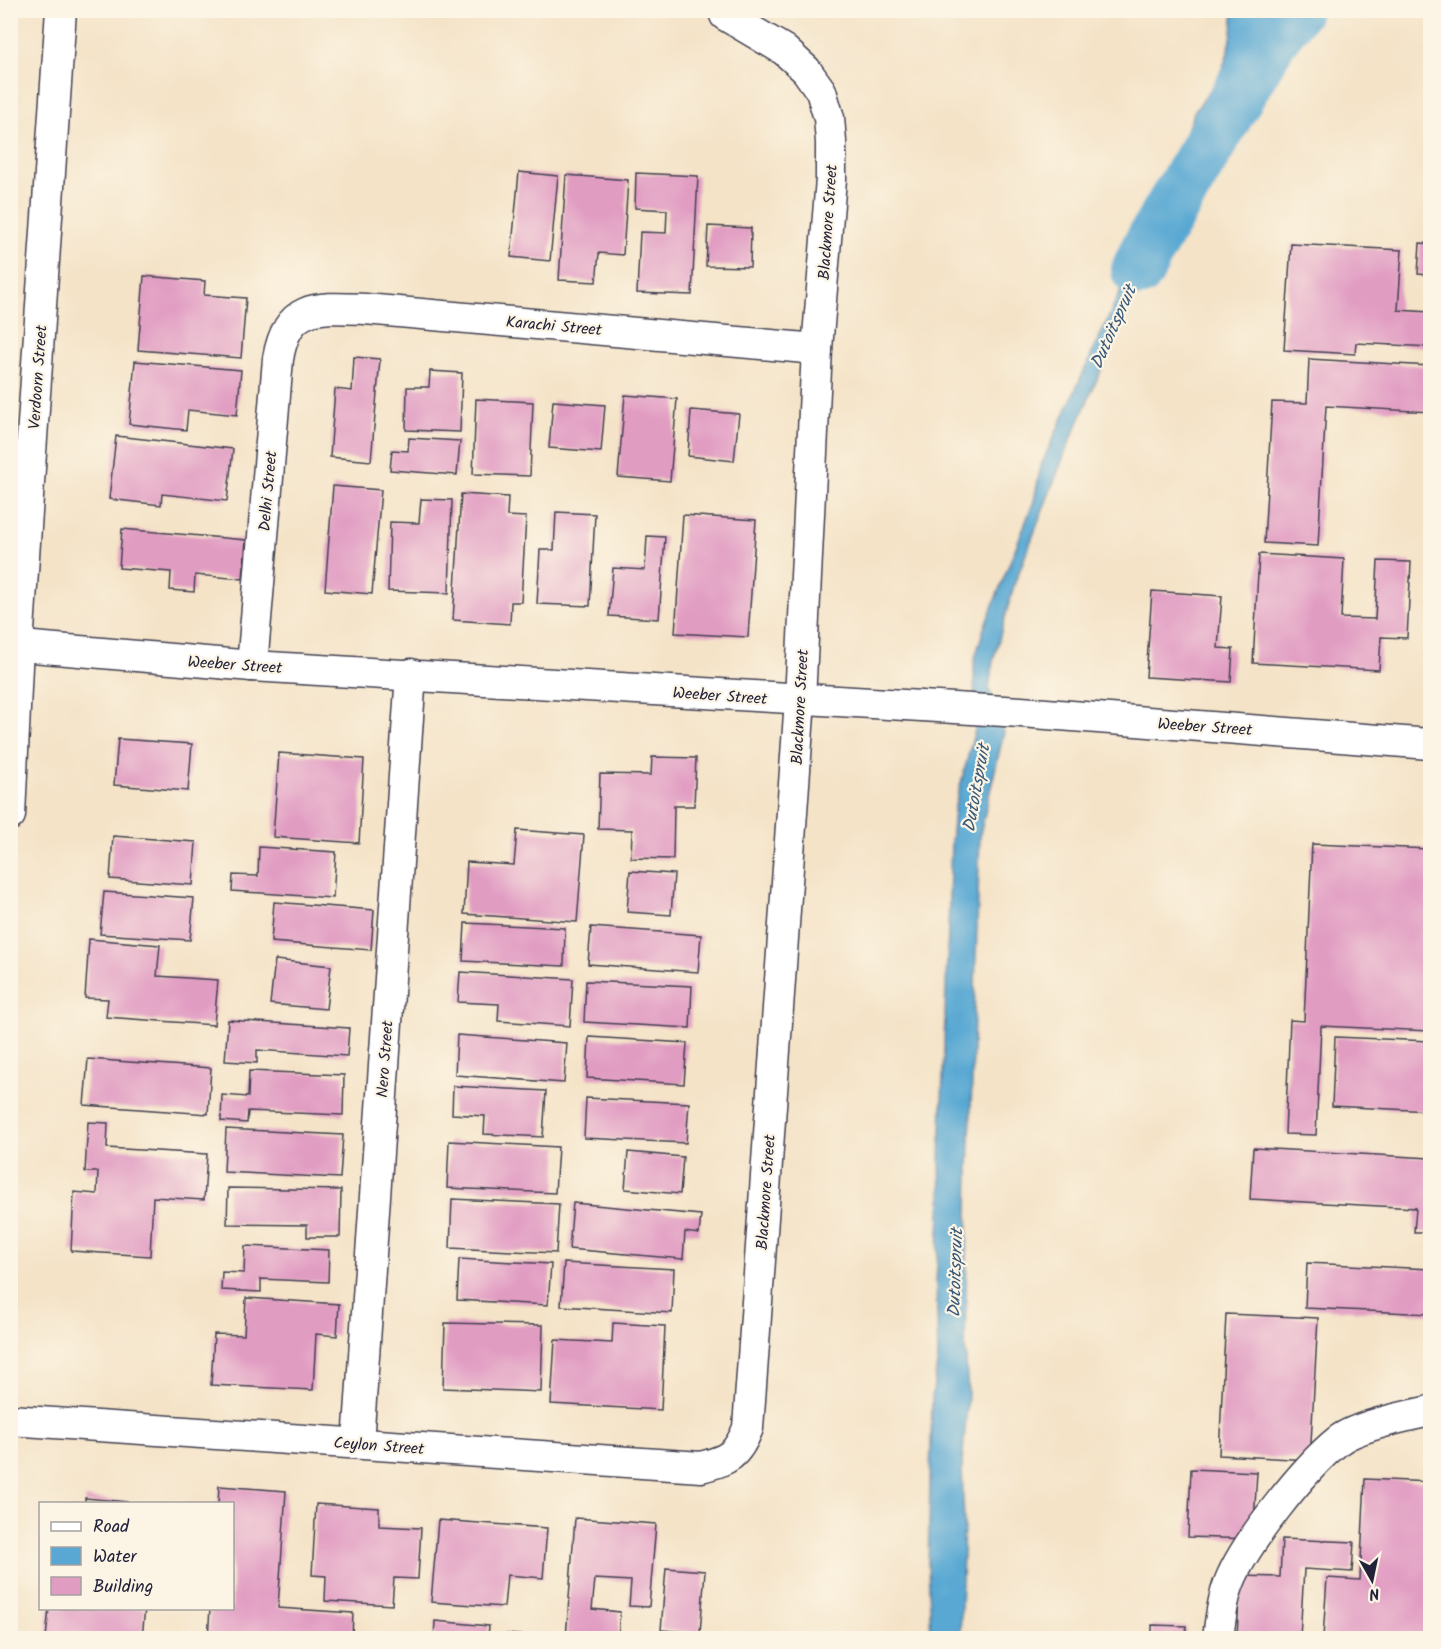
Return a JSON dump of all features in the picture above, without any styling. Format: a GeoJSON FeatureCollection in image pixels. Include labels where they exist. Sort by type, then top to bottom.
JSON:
{"type":"FeatureCollection","features":[{"type":"Feature","properties":{"kind":"street","name":"Verdoorn Street"},"geometry":{"type":"LineString","coordinates":[[10,814],[14,645],[61,10]]}},
{"type":"Feature","properties":{"kind":"street","name":"Blackmore Street"},"geometry":{"type":"LineString","coordinates":[[725,15],[784,50],[806,70],[821,91],[829,118],[831,179],[817,349],[800,700],[748,1428],[741,1446]]}},
{"type":"Feature","properties":{"kind":"street","name":"Karachi Street"},"geometry":{"type":"LineString","coordinates":[[293,320],[306,312],[318,310],[364,309],[817,349]]}},
{"type":"Feature","properties":{"kind":"street","name":"Delhi Street"},"geometry":{"type":"LineString","coordinates":[[252,666],[278,359],[285,330],[293,320]]}},
{"type":"Feature","properties":{"kind":"street","name":"Weeber Street"},"geometry":{"type":"LineString","coordinates":[[14,645],[252,666],[1021,712],[1431,744]]}},
{"type":"Feature","properties":{"kind":"street","name":"Nero Street"},"geometry":{"type":"LineString","coordinates":[[358,1443],[411,674]]}},
{"type":"Feature","properties":{"kind":"street"},"geometry":{"type":"LineString","coordinates":[[1218,1638],[1227,1588],[1243,1557],[1289,1491],[1341,1439],[1392,1420],[1431,1411]]}},
{"type":"Feature","properties":{"kind":"street","name":"Ceylon Street"},"geometry":{"type":"LineString","coordinates":[[10,1420],[701,1467],[725,1461],[741,1446]]}},
{"type":"Feature","properties":{"kind":"water"},"geometry":{"type":"Polygon","coordinates":[[[1233,11],[1262,11],[1235,82],[1215,115],[1167,218],[1065,453],[1014,585],[993,661],[989,689],[1004,732],[980,834],[969,1171],[965,1344],[968,1394],[962,1465],[964,1524],[960,1638],[931,1638],[928,1565],[932,1398],[938,1357],[936,1281],[941,1199],[940,1160],[951,843],[954,809],[975,730],[974,661],[984,628],[1034,501],[1041,465],[1132,266],[1195,110],[1219,76],[1224,64],[1231,39],[1233,11]]]}},
{"type":"Feature","properties":{"kind":"building"},"geometry":{"type":"Polygon","coordinates":[[[519,172],[558,176],[550,261],[511,257],[519,172]]]}},
{"type":"Feature","properties":{"kind":"building"},"geometry":{"type":"Polygon","coordinates":[[[636,173],[698,176],[692,295],[637,293],[640,232],[666,233],[667,210],[635,208],[636,173]]]}},
{"type":"Feature","properties":{"kind":"building"},"geometry":{"type":"Polygon","coordinates":[[[566,175],[628,180],[623,255],[599,253],[596,282],[559,280],[566,175]]]}},
{"type":"Feature","properties":{"kind":"building"},"geometry":{"type":"Polygon","coordinates":[[[708,226],[751,228],[750,267],[706,266],[708,226]]]}},
{"type":"Feature","properties":{"kind":"building"},"geometry":{"type":"Polygon","coordinates":[[[1420,243],[1430,244],[1430,275],[1418,274],[1420,243]]]}},
{"type":"Feature","properties":{"kind":"building"},"geometry":{"type":"Polygon","coordinates":[[[1291,244],[1402,250],[1398,310],[1430,312],[1430,347],[1356,343],[1355,354],[1284,350],[1291,244]]]}},
{"type":"Feature","properties":{"kind":"building"},"geometry":{"type":"Polygon","coordinates":[[[144,276],[205,281],[204,295],[246,298],[241,358],[138,350],[144,276]]]}},
{"type":"Feature","properties":{"kind":"building"},"geometry":{"type":"Polygon","coordinates":[[[354,357],[380,359],[371,461],[330,457],[335,389],[352,391],[354,357]]]}},
{"type":"Feature","properties":{"kind":"building"},"geometry":{"type":"Polygon","coordinates":[[[1309,359],[1430,366],[1430,412],[1326,406],[1318,546],[1264,543],[1272,402],[1307,403],[1309,359]]]}},
{"type":"Feature","properties":{"kind":"building"},"geometry":{"type":"Polygon","coordinates":[[[135,361],[241,370],[237,415],[188,410],[186,430],[129,424],[135,361]]]}},
{"type":"Feature","properties":{"kind":"building"},"geometry":{"type":"Polygon","coordinates":[[[430,371],[462,373],[460,432],[406,430],[407,387],[429,387],[430,371]]]}},
{"type":"Feature","properties":{"kind":"building"},"geometry":{"type":"Polygon","coordinates":[[[625,395],[677,399],[670,481],[618,477],[625,395]]]}},
{"type":"Feature","properties":{"kind":"building"},"geometry":{"type":"Polygon","coordinates":[[[476,399],[533,402],[530,476],[473,474],[476,399]]]}},
{"type":"Feature","properties":{"kind":"building"},"geometry":{"type":"Polygon","coordinates":[[[553,401],[605,405],[601,452],[549,448],[553,401]]]}},
{"type":"Feature","properties":{"kind":"building"},"geometry":{"type":"Polygon","coordinates":[[[691,410],[739,414],[734,461],[688,456],[691,410]]]}},
{"type":"Feature","properties":{"kind":"building"},"geometry":{"type":"Polygon","coordinates":[[[116,436],[233,449],[227,501],[162,494],[161,505],[109,499],[116,436]]]}},
{"type":"Feature","properties":{"kind":"building"},"geometry":{"type":"Polygon","coordinates":[[[409,438],[460,441],[457,475],[390,470],[392,450],[408,451],[409,438]]]}},
{"type":"Feature","properties":{"kind":"building"},"geometry":{"type":"Polygon","coordinates":[[[333,486],[381,490],[372,594],[325,590],[333,486]]]}},
{"type":"Feature","properties":{"kind":"building"},"geometry":{"type":"Polygon","coordinates":[[[461,494],[508,497],[507,516],[526,517],[521,602],[511,602],[510,624],[453,620],[461,494]]]}},
{"type":"Feature","properties":{"kind":"building"},"geometry":{"type":"Polygon","coordinates":[[[421,499],[452,500],[449,593],[388,591],[390,522],[419,523],[421,499]]]}},
{"type":"Feature","properties":{"kind":"building"},"geometry":{"type":"Polygon","coordinates":[[[556,512],[595,514],[590,606],[537,604],[540,550],[554,550],[556,512]]]}},
{"type":"Feature","properties":{"kind":"building"},"geometry":{"type":"Polygon","coordinates":[[[683,515],[756,520],[748,637],[675,633],[683,515]]]}},
{"type":"Feature","properties":{"kind":"building"},"geometry":{"type":"Polygon","coordinates":[[[122,529],[246,540],[243,579],[195,575],[194,592],[170,590],[171,572],[119,568],[122,529]]]}},
{"type":"Feature","properties":{"kind":"building"},"geometry":{"type":"Polygon","coordinates":[[[647,536],[665,537],[659,619],[609,616],[613,568],[645,570],[647,536]]]}},
{"type":"Feature","properties":{"kind":"building"},"geometry":{"type":"Polygon","coordinates":[[[1259,554],[1344,559],[1341,618],[1375,619],[1378,561],[1411,562],[1407,638],[1381,637],[1379,670],[1253,663],[1259,554]]]}},
{"type":"Feature","properties":{"kind":"building"},"geometry":{"type":"Polygon","coordinates":[[[1152,591],[1222,596],[1218,648],[1233,649],[1231,682],[1146,677],[1152,591]]]}},
{"type":"Feature","properties":{"kind":"building"},"geometry":{"type":"Polygon","coordinates":[[[1429,624],[1430,672],[1427,672],[1429,624]]]}},
{"type":"Feature","properties":{"kind":"building"},"geometry":{"type":"Polygon","coordinates":[[[118,739],[192,744],[188,791],[114,785],[118,739]]]}},
{"type":"Feature","properties":{"kind":"building"},"geometry":{"type":"Polygon","coordinates":[[[279,753],[364,759],[359,843],[273,837],[279,753]]]}},
{"type":"Feature","properties":{"kind":"building"},"geometry":{"type":"Polygon","coordinates":[[[652,757],[696,758],[694,806],[674,806],[673,859],[631,858],[632,830],[598,829],[600,774],[651,775],[652,757]]]}},
{"type":"Feature","properties":{"kind":"building"},"geometry":{"type":"Polygon","coordinates":[[[517,830],[584,835],[577,922],[464,914],[467,862],[514,865],[517,830]]]}},
{"type":"Feature","properties":{"kind":"building"},"geometry":{"type":"Polygon","coordinates":[[[113,836],[196,842],[193,885],[110,879],[113,836]]]}},
{"type":"Feature","properties":{"kind":"building"},"geometry":{"type":"Polygon","coordinates":[[[1312,844],[1430,849],[1430,1031],[1321,1026],[1316,1135],[1285,1134],[1290,1020],[1304,1021],[1312,844]]]}},
{"type":"Feature","properties":{"kind":"building"},"geometry":{"type":"Polygon","coordinates":[[[259,847],[336,852],[333,898],[232,891],[233,875],[258,876],[259,847]]]}},
{"type":"Feature","properties":{"kind":"building"},"geometry":{"type":"Polygon","coordinates":[[[630,871],[674,874],[671,915],[627,912],[630,871]]]}},
{"type":"Feature","properties":{"kind":"building"},"geometry":{"type":"Polygon","coordinates":[[[104,892],[194,898],[190,940],[100,934],[104,892]]]}},
{"type":"Feature","properties":{"kind":"building"},"geometry":{"type":"Polygon","coordinates":[[[274,902],[374,910],[371,950],[271,942],[274,902]]]}},
{"type":"Feature","properties":{"kind":"building"},"geometry":{"type":"Polygon","coordinates":[[[465,923],[565,928],[564,966],[463,961],[465,923]]]}},
{"type":"Feature","properties":{"kind":"building"},"geometry":{"type":"Polygon","coordinates":[[[591,927],[701,935],[698,972],[588,964],[591,927]]]}},
{"type":"Feature","properties":{"kind":"building"},"geometry":{"type":"Polygon","coordinates":[[[89,939],[160,945],[157,976],[218,980],[214,1025],[106,1017],[108,999],[85,998],[89,939]]]}},
{"type":"Feature","properties":{"kind":"building"},"geometry":{"type":"Polygon","coordinates":[[[275,960],[331,966],[326,1009],[270,1004],[275,960]]]}},
{"type":"Feature","properties":{"kind":"building"},"geometry":{"type":"Polygon","coordinates":[[[460,972],[573,979],[570,1026],[498,1021],[499,1004],[458,1002],[460,972]]]}},
{"type":"Feature","properties":{"kind":"building"},"geometry":{"type":"Polygon","coordinates":[[[586,981],[692,986],[690,1028],[584,1022],[586,981]]]}},
{"type":"Feature","properties":{"kind":"building"},"geometry":{"type":"Polygon","coordinates":[[[228,1020],[349,1028],[347,1056],[257,1050],[257,1063],[225,1061],[228,1020]]]}},
{"type":"Feature","properties":{"kind":"building"},"geometry":{"type":"Polygon","coordinates":[[[457,1035],[567,1043],[564,1083],[455,1075],[457,1035]]]}},
{"type":"Feature","properties":{"kind":"building"},"geometry":{"type":"Polygon","coordinates":[[[589,1037],[687,1043],[684,1084],[587,1078],[589,1037]]]}},
{"type":"Feature","properties":{"kind":"building"},"geometry":{"type":"Polygon","coordinates":[[[1335,1037],[1430,1041],[1430,1111],[1332,1106],[1335,1037]]]}},
{"type":"Feature","properties":{"kind":"building"},"geometry":{"type":"Polygon","coordinates":[[[88,1059],[211,1068],[208,1114],[84,1105],[88,1059]]]}},
{"type":"Feature","properties":{"kind":"building"},"geometry":{"type":"Polygon","coordinates":[[[249,1071],[344,1075],[343,1115],[248,1111],[247,1123],[221,1121],[222,1095],[248,1097],[249,1071]]]}},
{"type":"Feature","properties":{"kind":"building"},"geometry":{"type":"Polygon","coordinates":[[[453,1086],[546,1091],[543,1137],[484,1134],[485,1116],[452,1114],[453,1086]]]}},
{"type":"Feature","properties":{"kind":"building"},"geometry":{"type":"Polygon","coordinates":[[[586,1098],[689,1103],[686,1143],[584,1138],[586,1098]]]}},
{"type":"Feature","properties":{"kind":"building"},"geometry":{"type":"Polygon","coordinates":[[[88,1122],[108,1123],[107,1148],[207,1154],[204,1200],[153,1197],[150,1256],[71,1251],[74,1192],[97,1194],[98,1172],[85,1172],[88,1122]]]}},
{"type":"Feature","properties":{"kind":"building"},"geometry":{"type":"Polygon","coordinates":[[[226,1129],[343,1135],[340,1178],[224,1172],[226,1129]]]}},
{"type":"Feature","properties":{"kind":"building"},"geometry":{"type":"Polygon","coordinates":[[[449,1141],[558,1147],[555,1193],[447,1188],[449,1141]]]}},
{"type":"Feature","properties":{"kind":"building"},"geometry":{"type":"Polygon","coordinates":[[[1253,1148],[1430,1158],[1430,1232],[1414,1232],[1416,1208],[1250,1199],[1253,1148]]]}},
{"type":"Feature","properties":{"kind":"building"},"geometry":{"type":"Polygon","coordinates":[[[628,1152],[683,1157],[680,1194],[625,1189],[628,1152]]]}},
{"type":"Feature","properties":{"kind":"building"},"geometry":{"type":"Polygon","coordinates":[[[228,1188],[341,1190],[340,1237],[307,1237],[307,1225],[227,1224],[228,1188]]]}},
{"type":"Feature","properties":{"kind":"building"},"geometry":{"type":"Polygon","coordinates":[[[452,1199],[559,1204],[556,1253],[450,1248],[452,1199]]]}},
{"type":"Feature","properties":{"kind":"building"},"geometry":{"type":"Polygon","coordinates":[[[573,1203],[701,1215],[699,1234],[685,1232],[683,1259],[569,1249],[573,1203]]]}},
{"type":"Feature","properties":{"kind":"building"},"geometry":{"type":"Polygon","coordinates":[[[245,1246],[329,1250],[328,1282],[261,1279],[261,1292],[221,1290],[222,1272],[244,1273],[245,1246]]]}},
{"type":"Feature","properties":{"kind":"building"},"geometry":{"type":"Polygon","coordinates":[[[459,1259],[551,1264],[548,1305],[457,1300],[459,1259]]]}},
{"type":"Feature","properties":{"kind":"building"},"geometry":{"type":"Polygon","coordinates":[[[564,1263],[674,1269],[672,1313],[561,1306],[564,1263]]]}},
{"type":"Feature","properties":{"kind":"building"},"geometry":{"type":"Polygon","coordinates":[[[1307,1263],[1430,1269],[1430,1314],[1305,1308],[1307,1263]]]}},
{"type":"Feature","properties":{"kind":"building"},"geometry":{"type":"Polygon","coordinates":[[[246,1298],[339,1304],[337,1336],[316,1334],[313,1390],[211,1385],[214,1334],[244,1335],[246,1298]]]}},
{"type":"Feature","properties":{"kind":"building"},"geometry":{"type":"Polygon","coordinates":[[[1226,1314],[1318,1318],[1310,1460],[1219,1455],[1226,1314]]]}},
{"type":"Feature","properties":{"kind":"building"},"geometry":{"type":"Polygon","coordinates":[[[445,1323],[543,1325],[541,1392],[443,1388],[445,1323]]]}},
{"type":"Feature","properties":{"kind":"building"},"geometry":{"type":"Polygon","coordinates":[[[613,1323],[665,1326],[661,1410],[551,1404],[555,1340],[612,1343],[613,1323]]]}},
{"type":"Feature","properties":{"kind":"building"},"geometry":{"type":"Polygon","coordinates":[[[1191,1469],[1257,1472],[1253,1539],[1188,1537],[1191,1469]]]}},
{"type":"Feature","properties":{"kind":"building"},"geometry":{"type":"Polygon","coordinates":[[[1365,1479],[1430,1482],[1430,1638],[1323,1638],[1327,1578],[1360,1580],[1365,1479]]]}},
{"type":"Feature","properties":{"kind":"building"},"geometry":{"type":"Polygon","coordinates":[[[219,1486],[286,1491],[278,1608],[353,1613],[352,1637],[295,1632],[295,1638],[208,1638],[210,1610],[234,1610],[234,1502],[218,1502],[219,1486]]]}},
{"type":"Feature","properties":{"kind":"building"},"geometry":{"type":"Polygon","coordinates":[[[85,1498],[127,1502],[85,1502],[85,1498]]]}},
{"type":"Feature","properties":{"kind":"building"},"geometry":{"type":"Polygon","coordinates":[[[316,1504],[379,1508],[379,1526],[421,1528],[418,1579],[394,1578],[392,1605],[325,1601],[326,1576],[312,1575],[316,1504]]]}},
{"type":"Feature","properties":{"kind":"building"},"geometry":{"type":"Polygon","coordinates":[[[575,1518],[656,1524],[649,1607],[629,1606],[631,1581],[595,1579],[592,1609],[620,1612],[618,1638],[566,1638],[575,1518]]]}},
{"type":"Feature","properties":{"kind":"building"},"geometry":{"type":"Polygon","coordinates":[[[438,1520],[547,1528],[543,1578],[507,1575],[504,1607],[431,1602],[438,1520]]]}},
{"type":"Feature","properties":{"kind":"building"},"geometry":{"type":"Polygon","coordinates":[[[1282,1539],[1354,1542],[1352,1572],[1304,1569],[1300,1638],[1237,1638],[1240,1576],[1280,1577],[1282,1539]]]}},
{"type":"Feature","properties":{"kind":"building"},"geometry":{"type":"Polygon","coordinates":[[[666,1568],[705,1571],[700,1633],[661,1630],[666,1568]]]}},
{"type":"Feature","properties":{"kind":"building"},"geometry":{"type":"Polygon","coordinates":[[[49,1610],[145,1610],[142,1638],[46,1638],[49,1610]]]}},
{"type":"Feature","properties":{"kind":"building"},"geometry":{"type":"Polygon","coordinates":[[[435,1621],[489,1626],[488,1638],[434,1638],[435,1621]]]}},
{"type":"Feature","properties":{"kind":"building"},"geometry":{"type":"Polygon","coordinates":[[[1152,1625],[1186,1626],[1186,1638],[1152,1638],[1152,1625]]]}},
{"type":"Feature","properties":{"kind":"building"},"geometry":{"type":"Polygon","coordinates":[[[506,1634],[540,1637],[540,1638],[506,1638],[506,1634]]]}},
{"type":"Feature","properties":{"kind":"waterway","name":"Dutoitspruit"},"geometry":{"type":"LineString","coordinates":[[1138,270],[1148,248],[1272,37],[1294,10]]}}]}
